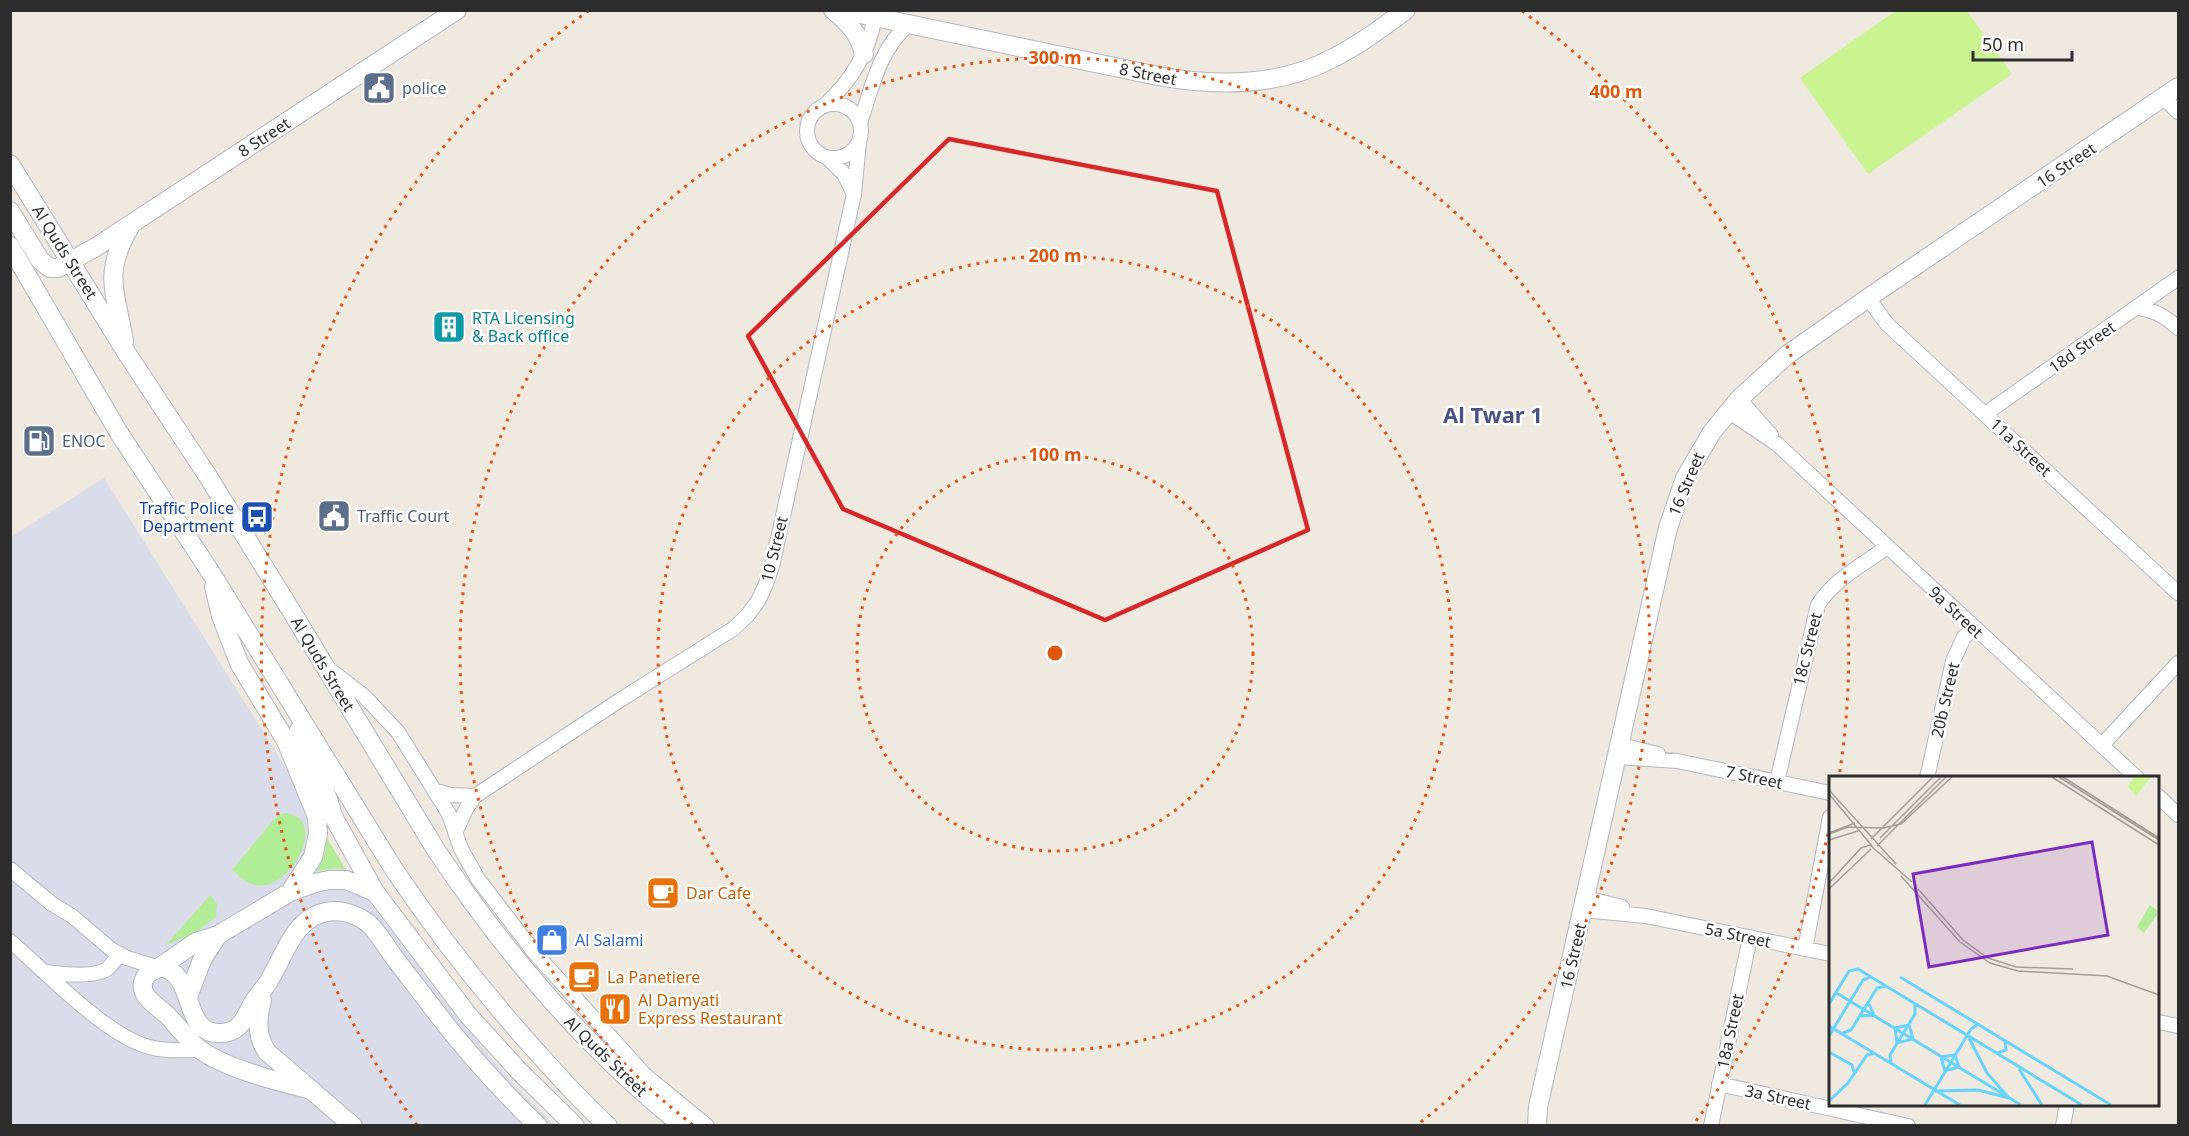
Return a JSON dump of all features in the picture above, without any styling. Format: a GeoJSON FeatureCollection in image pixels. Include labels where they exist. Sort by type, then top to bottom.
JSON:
{"type":"FeatureCollection","features":[{"type":"Feature","properties":{"kind":"street","name":"8 Street"},"geometry":{"type":"LineString","coordinates":[[70,262],[365,80],[457,10]]}},
{"type":"Feature","properties":{"kind":"street"},"geometry":{"type":"LineString","coordinates":[[833,10],[854,29],[861,41],[864,54]]}},
{"type":"Feature","properties":{"kind":"street","name":"8 Street"},"geometry":{"type":"LineString","coordinates":[[841,10],[1158,76],[1191,82],[1224,84],[1257,82],[1311,68],[1350,48],[1407,10]]}},
{"type":"Feature","properties":{"kind":"street"},"geometry":{"type":"LineString","coordinates":[[854,194],[844,174],[828,158],[815,151],[810,144],[806,129],[811,115],[825,105],[848,81],[864,54],[874,17]]}},
{"type":"Feature","properties":{"kind":"street"},"geometry":{"type":"LineString","coordinates":[[828,158],[847,155],[859,142],[860,123],[886,51],[899,32],[909,24]]}},
{"type":"Feature","properties":{"kind":"street"},"geometry":{"type":"LineString","coordinates":[[2174,91],[2178,112]]}},
{"type":"Feature","properties":{"kind":"street","name":"16 Street"},"geometry":{"type":"LineString","coordinates":[[1537,1125],[1538,1107],[1676,503],[1697,454],[1733,405],[1787,355],[2174,91]]}},
{"type":"Feature","properties":{"kind":"street"},"geometry":{"type":"LineString","coordinates":[[825,105],[843,105],[850,109],[860,123]]}},
{"type":"Feature","properties":{"kind":"street","name":"10 Street"},"geometry":{"type":"LineString","coordinates":[[456,831],[465,809],[475,796],[733,629],[747,616],[766,584],[854,194],[859,142]]}},
{"type":"Feature","properties":{"kind":"street","name":"Al Quds Street"},"geometry":{"type":"LineString","coordinates":[[10,164],[126,352],[215,488],[436,850],[495,934],[527,974],[601,1053],[683,1125]]}},
{"type":"Feature","properties":{"kind":"street"},"geometry":{"type":"LineString","coordinates":[[10,211],[45,266],[58,268],[70,262]]}},
{"type":"Feature","properties":{"kind":"street"},"geometry":{"type":"LineString","coordinates":[[126,352],[112,276],[116,254],[132,224]]}},
{"type":"Feature","properties":{"kind":"street"},"geometry":{"type":"LineString","coordinates":[[10,246],[119,433],[213,576],[393,868],[454,954],[564,1083],[608,1125]]}},
{"type":"Feature","properties":{"kind":"street","name":"18d Street"},"geometry":{"type":"LineString","coordinates":[[1985,414],[2178,278]]}},
{"type":"Feature","properties":{"kind":"street","name":"11a Street"},"geometry":{"type":"LineString","coordinates":[[1868,298],[1887,324],[2178,593]]}},
{"type":"Feature","properties":{"kind":"street"},"geometry":{"type":"LineString","coordinates":[[2137,308],[2162,315],[2178,328]]}},
{"type":"Feature","properties":{"kind":"street","name":"9a Street"},"geometry":{"type":"LineString","coordinates":[[1733,405],[2136,776]]}},
{"type":"Feature","properties":{"kind":"street","name":"18c Street"},"geometry":{"type":"LineString","coordinates":[[1777,782],[1818,605],[1823,596],[1838,583],[1887,547]]}},
{"type":"Feature","properties":{"kind":"street"},"geometry":{"type":"LineString","coordinates":[[213,576],[221,616],[239,663],[286,741],[317,818],[318,834],[312,857],[290,892]]}},
{"type":"Feature","properties":{"kind":"street","name":"20b Street"},"geometry":{"type":"LineString","coordinates":[[1927,776],[1953,661],[1964,637],[1974,629]]}},
{"type":"Feature","properties":{"kind":"street"},"geometry":{"type":"LineString","coordinates":[[2102,745],[2178,663]]}},
{"type":"Feature","properties":{"kind":"street"},"geometry":{"type":"LineString","coordinates":[[324,665],[358,690],[388,720],[406,743],[449,814],[465,855],[478,879],[534,952],[645,1075],[707,1125]]}},
{"type":"Feature","properties":{"kind":"street"},"geometry":{"type":"LineString","coordinates":[[292,705],[305,746],[327,795],[333,816],[375,892],[468,1015],[519,1071],[575,1125]]}},
{"type":"Feature","properties":{"kind":"street","name":"7 Street"},"geometry":{"type":"LineString","coordinates":[[1619,751],[1829,793]]}},
{"type":"Feature","properties":{"kind":"street"},"geometry":{"type":"LineString","coordinates":[[434,790],[458,797],[475,796]]}},
{"type":"Feature","properties":{"kind":"street"},"geometry":{"type":"LineString","coordinates":[[2159,800],[2178,815]]}},
{"type":"Feature","properties":{"kind":"street"},"geometry":{"type":"LineString","coordinates":[[1805,949],[1829,822]]}},
{"type":"Feature","properties":{"kind":"street"},"geometry":{"type":"LineString","coordinates":[[11,870],[52,904],[72,916],[104,944],[120,954],[173,971],[178,975],[201,1027],[206,1031],[226,1033],[243,1023],[256,997],[267,984]]}},
{"type":"Feature","properties":{"kind":"street"},"geometry":{"type":"LineString","coordinates":[[312,1090],[243,1069],[200,1050],[168,1016],[149,1000],[142,991],[142,982],[147,974],[196,942],[218,935],[290,892],[322,881],[337,879],[375,892]]}},
{"type":"Feature","properties":{"kind":"street","name":"5a Street"},"geometry":{"type":"LineString","coordinates":[[1585,904],[1829,954]]}},
{"type":"Feature","properties":{"kind":"street"},"geometry":{"type":"LineString","coordinates":[[352,1125],[267,1052],[258,1034],[258,1017],[267,984],[292,936],[304,923],[331,911],[357,916],[374,930],[442,1020],[486,1072],[538,1125]]}},
{"type":"Feature","properties":{"kind":"street"},"geometry":{"type":"LineString","coordinates":[[188,997],[202,960],[218,935]]}},
{"type":"Feature","properties":{"kind":"street","name":"18a Street"},"geometry":{"type":"LineString","coordinates":[[1711,1125],[1750,937]]}},
{"type":"Feature","properties":{"kind":"street"},"geometry":{"type":"LineString","coordinates":[[10,941],[103,1022],[120,1034],[138,1044],[161,1050],[200,1050]]}},
{"type":"Feature","properties":{"kind":"street"},"geometry":{"type":"LineString","coordinates":[[46,972],[81,974],[106,969],[120,954]]}},
{"type":"Feature","properties":{"kind":"street"},"geometry":{"type":"LineString","coordinates":[[2159,1022],[2178,1026]]}},
{"type":"Feature","properties":{"kind":"street","name":"3a Street"},"geometry":{"type":"LineString","coordinates":[[1719,1084],[1901,1125]]}},
{"type":"Feature","properties":{"kind":"street"},"geometry":{"type":"LineString","coordinates":[[2063,1125],[2067,1106]]}},
{"type":"Feature","properties":{"kind":"street","name":"16 Street"},"geometry":{"type":"LineString","coordinates":[[1530,1125],[1538,1107]]}},
{"type":"Feature","properties":{"kind":"highlighted area"},"geometry":{"type":"Polygon","coordinates":[[[949,139],[1217,191],[1308,530],[1105,620],[843,509],[748,336],[949,139]]]}},
{"type":"Feature","properties":{"kind":"shaded area"},"geometry":{"type":"Polygon","coordinates":[[[104,478],[284,765],[346,870],[443,1000],[507,1077],[554,1125],[11,1126],[11,537],[104,478]]]}},
{"type":"Feature","properties":{"kind":"green space"},"geometry":{"type":"Polygon","coordinates":[[[1897,10],[1967,11],[2012,74],[1868,174],[1800,78],[1897,10]]]}},
{"type":"Feature","properties":{"kind":"green space"},"geometry":{"type":"Polygon","coordinates":[[[284,813],[298,817],[304,827],[305,839],[301,853],[281,878],[269,884],[249,883],[232,870],[277,816],[284,813]]]}},
{"type":"Feature","properties":{"kind":"green space"},"geometry":{"type":"Polygon","coordinates":[[[327,838],[346,870],[336,868],[316,871],[325,853],[327,838]]]}},
{"type":"Feature","properties":{"kind":"green space"},"geometry":{"type":"Polygon","coordinates":[[[210,895],[217,904],[216,917],[195,933],[166,945],[210,895]]]}},
{"type":"Feature","properties":{"kind":"place","name":"police"},"geometry":{"type":"Point","coordinates":[379,88]}},
{"type":"Feature","properties":{"kind":"place","name":"RTA Licensing & Back office"},"geometry":{"type":"Point","coordinates":[449,327]}},
{"type":"Feature","properties":{"kind":"place","name":"ENOC"},"geometry":{"type":"Point","coordinates":[39,441]}},
{"type":"Feature","properties":{"kind":"place","name":"Traffic Court"},"geometry":{"type":"Point","coordinates":[334,516]}},
{"type":"Feature","properties":{"kind":"place","name":"Traffic Police Department"},"geometry":{"type":"Point","coordinates":[257,517]}},
{"type":"Feature","properties":{"kind":"place","name":"Dar Cafe"},"geometry":{"type":"Point","coordinates":[663,893]}},
{"type":"Feature","properties":{"kind":"place","name":"Al Salami"},"geometry":{"type":"Point","coordinates":[552,940]}},
{"type":"Feature","properties":{"kind":"place","name":"La Panetiere"},"geometry":{"type":"Point","coordinates":[584,977]}},
{"type":"Feature","properties":{"kind":"place","name":"Al Damyati Express Restaurant"},"geometry":{"type":"Point","coordinates":[615,1009]}},
{"type":"Feature","properties":{"kind":"district","name":"Al Twar 1"},"geometry":{"type":"Point","coordinates":[1493,414]}}]}
